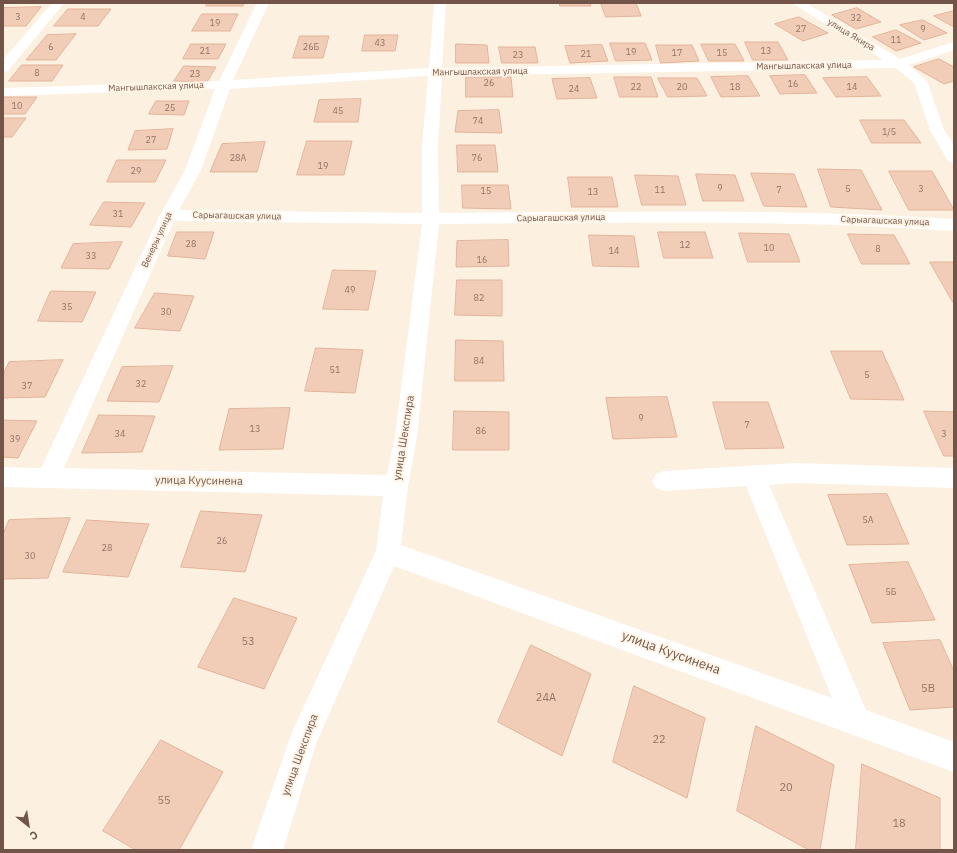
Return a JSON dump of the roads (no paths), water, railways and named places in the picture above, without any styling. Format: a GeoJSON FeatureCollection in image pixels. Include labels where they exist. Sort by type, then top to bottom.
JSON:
{"type":"FeatureCollection","features":[{"type":"Feature","properties":{"kind":"street"},"geometry":{"type":"LineString","coordinates":[[3,68],[58,3]]}},
{"type":"Feature","properties":{"kind":"street","name":"Венеры улица"},"geometry":{"type":"LineString","coordinates":[[48,477],[168,215],[193,170],[224,85],[263,3]]}},
{"type":"Feature","properties":{"kind":"street","name":"улица Шекспира"},"geometry":{"type":"LineString","coordinates":[[267,850],[302,742],[388,552],[396,486],[406,436],[430,219],[430,146],[440,3]]}},
{"type":"Feature","properties":{"kind":"street","name":"улица Якира"},"geometry":{"type":"LineString","coordinates":[[798,3],[902,66],[920,81],[943,128],[954,158]]}},
{"type":"Feature","properties":{"kind":"street","name":"Мангышлакская улица"},"geometry":{"type":"LineString","coordinates":[[3,92],[224,85],[435,72],[902,66],[954,46]]}},
{"type":"Feature","properties":{"kind":"street","name":"Сарыагашская улица"},"geometry":{"type":"LineString","coordinates":[[168,215],[430,219],[671,217],[901,220],[954,224]]}},
{"type":"Feature","properties":{"kind":"street"},"geometry":{"type":"LineString","coordinates":[[664,481],[795,472],[954,478]]}},
{"type":"Feature","properties":{"kind":"street"},"geometry":{"type":"LineString","coordinates":[[753,475],[856,722]]}},
{"type":"Feature","properties":{"kind":"street","name":"улица Куусинена"},"geometry":{"type":"LineString","coordinates":[[3,477],[396,486]]}},
{"type":"Feature","properties":{"kind":"street","name":"улица Куусинена"},"geometry":{"type":"LineString","coordinates":[[388,552],[574,618],[954,757]]}}]}
